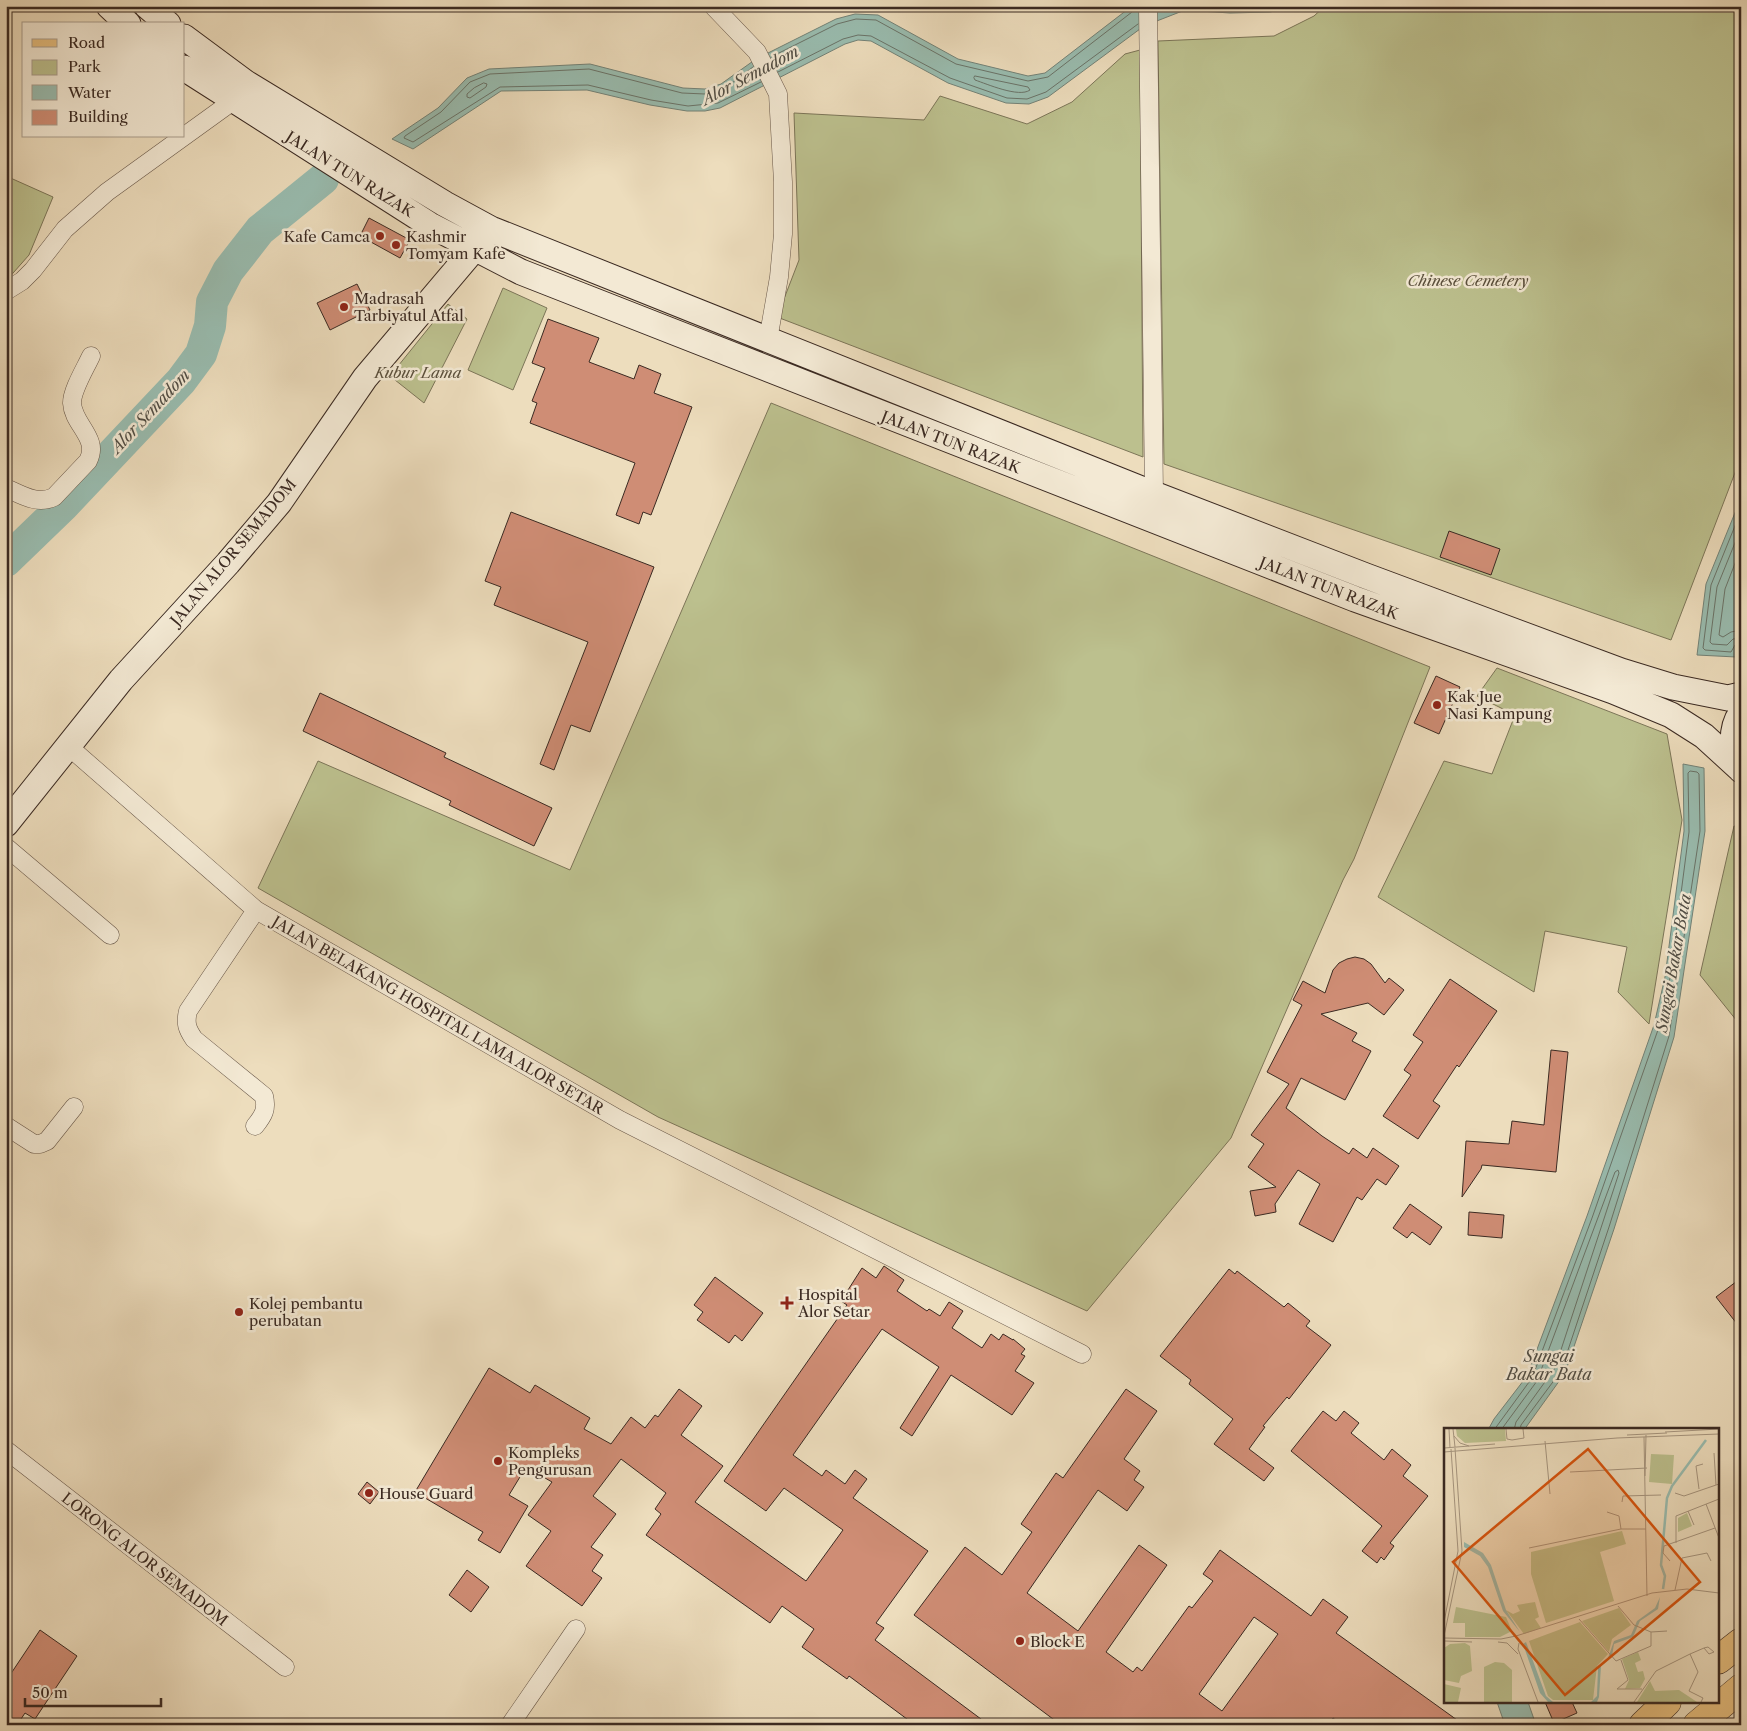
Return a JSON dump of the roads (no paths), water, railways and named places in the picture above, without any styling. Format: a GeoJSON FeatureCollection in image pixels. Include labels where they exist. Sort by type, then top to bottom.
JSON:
{"type":"FeatureCollection","features":[{"type":"Feature","properties":{"kind":"main road"},"geometry":{"type":"LineString","coordinates":[[109,6],[126,22]]}},
{"type":"Feature","properties":{"kind":"main road"},"geometry":{"type":"LineString","coordinates":[[147,6],[166,22]]}},
{"type":"Feature","properties":{"kind":"main road","name":"JALAN TUN RAZAK"},"geometry":{"type":"LineString","coordinates":[[185,38],[246,83],[445,204],[491,228],[1154,494],[1366,576],[1621,671],[1673,687],[1728,698],[1741,695]]}},
{"type":"Feature","properties":{"kind":"main road","name":"JALAN TUN RAZAK"},"geometry":{"type":"LineString","coordinates":[[185,69],[430,225],[521,272],[1355,600],[1613,691],[1671,715],[1704,736],[1740,769]]}},
{"type":"Feature","properties":{"kind":"main road","name":"JALAN ALOR SEMADOM"},"geometry":{"type":"LineString","coordinates":[[6,824],[121,680],[228,563],[279,503],[365,378],[491,228]]}},
{"type":"Feature","properties":{"kind":"main road"},"geometry":{"type":"LineString","coordinates":[[1740,769],[1734,753],[1733,734],[1741,713]]}},
{"type":"Feature","properties":{"kind":"main road"},"geometry":{"type":"LineString","coordinates":[[1720,1658],[1741,1642]]}},
{"type":"Feature","properties":{"kind":"main road"},"geometry":{"type":"LineString","coordinates":[[1697,1725],[1741,1688]]}},
{"type":"Feature","properties":{"kind":"main road"},"geometry":{"type":"LineString","coordinates":[[1643,1725],[1665,1704]]}},
{"type":"Feature","properties":{"kind":"street"},"geometry":{"type":"LineString","coordinates":[[713,6],[757,52],[778,94],[783,182],[783,234],[779,277],[768,340]]}},
{"type":"Feature","properties":{"kind":"street"},"geometry":{"type":"LineString","coordinates":[[1148,6],[1154,494]]}},
{"type":"Feature","properties":{"kind":"street"},"geometry":{"type":"LineString","coordinates":[[185,136],[234,101]]}},
{"type":"Feature","properties":{"kind":"street"},"geometry":{"type":"LineString","coordinates":[[6,291],[33,270],[65,229],[107,192],[182,138]]}},
{"type":"Feature","properties":{"kind":"street"},"geometry":{"type":"LineString","coordinates":[[6,488],[29,498],[47,500],[54,497],[88,461],[91,455],[89,438],[74,412],[72,400],[90,356]]}},
{"type":"Feature","properties":{"kind":"street","name":"JALAN BELAKANG HOSPITAL LAMA ALOR SETAR"},"geometry":{"type":"LineString","coordinates":[[68,746],[256,910],[620,1120],[1082,1354]]}},
{"type":"Feature","properties":{"kind":"street"},"geometry":{"type":"LineString","coordinates":[[6,847],[110,934]]}},
{"type":"Feature","properties":{"kind":"street"},"geometry":{"type":"LineString","coordinates":[[255,1126],[264,1116],[266,1105],[264,1096],[194,1040],[187,1030],[186,1021],[188,1011],[256,910]]}},
{"type":"Feature","properties":{"kind":"street"},"geometry":{"type":"LineString","coordinates":[[6,1126],[34,1144],[40,1144],[47,1141],[74,1107]]}},
{"type":"Feature","properties":{"kind":"street","name":"LORONG ALOR SEMADOM"},"geometry":{"type":"LineString","coordinates":[[6,1450],[284,1667]]}},
{"type":"Feature","properties":{"kind":"street"},"geometry":{"type":"LineString","coordinates":[[510,1725],[576,1629]]}},
{"type":"Feature","properties":{"kind":"water","name":"Alor Semadom"},"geometry":{"type":"Polygon","coordinates":[[[1132,6],[1300,6],[1270,12],[1230,13],[1185,10],[1144,26],[1048,97],[1029,104],[1006,103],[948,83],[871,41],[858,40],[845,44],[720,108],[705,111],[687,111],[650,105],[587,90],[501,91],[413,149],[392,139],[438,108],[467,78],[489,69],[590,64],[683,88],[705,89],[721,84],[756,59],[836,19],[855,14],[878,15],[958,59],[1028,76],[1045,73],[1132,6]]]}},
{"type":"Feature","properties":{"kind":"water"},"geometry":{"type":"Polygon","coordinates":[[[1741,498],[1741,642],[1736,657],[1697,655],[1706,584],[1741,498]]]}},
{"type":"Feature","properties":{"kind":"water","name":"Sungai Bakar Bata"},"geometry":{"type":"Polygon","coordinates":[[[1683,764],[1704,768],[1705,831],[1674,1037],[1614,1229],[1565,1373],[1525,1428],[1489,1428],[1527,1376],[1587,1216],[1654,1025],[1665,977],[1684,831],[1683,764]]]}},
{"type":"Feature","properties":{"kind":"water"},"geometry":{"type":"Polygon","coordinates":[[[1498,1704],[1529,1704],[1536,1725],[1505,1725],[1498,1704]]]}},
{"type":"Feature","properties":{"kind":"waterway","name":"Alor Semadom"},"geometry":{"type":"LineString","coordinates":[[6,561],[63,506],[181,381],[201,354],[210,326],[212,302],[228,271],[260,230],[323,179]]}},
{"type":"Feature","properties":{"kind":"place","name":"Kafe Camca"},"geometry":{"type":"Point","coordinates":[380,236]}},
{"type":"Feature","properties":{"kind":"place","name":"Kashmir Tomyam Kafe"},"geometry":{"type":"Point","coordinates":[396,245]}},
{"type":"Feature","properties":{"kind":"place","name":"Madrasah Tarbiyatul Atfal"},"geometry":{"type":"Point","coordinates":[344,307]}},
{"type":"Feature","properties":{"kind":"place","name":"Kak Jue Nasi Kampung"},"geometry":{"type":"Point","coordinates":[1437,705]}},
{"type":"Feature","properties":{"kind":"place","name":"Hospital Alor Setar"},"geometry":{"type":"Point","coordinates":[787,1303]}},
{"type":"Feature","properties":{"kind":"place","name":"Kolej pembantu perubatan"},"geometry":{"type":"Point","coordinates":[239,1312]}},
{"type":"Feature","properties":{"kind":"place","name":"Kompleks Pengurusan"},"geometry":{"type":"Point","coordinates":[498,1461]}},
{"type":"Feature","properties":{"kind":"place","name":"House Guard"},"geometry":{"type":"Point","coordinates":[369,1493]}},
{"type":"Feature","properties":{"kind":"place","name":"Block E"},"geometry":{"type":"Point","coordinates":[1020,1641]}},
{"type":"Feature","properties":{"kind":"park label","name":"Chinese Cemetery"},"geometry":{"type":"Point","coordinates":[1468,280]}},
{"type":"Feature","properties":{"kind":"park label","name":"Kubur Lama"},"geometry":{"type":"Point","coordinates":[418,372]}}]}
